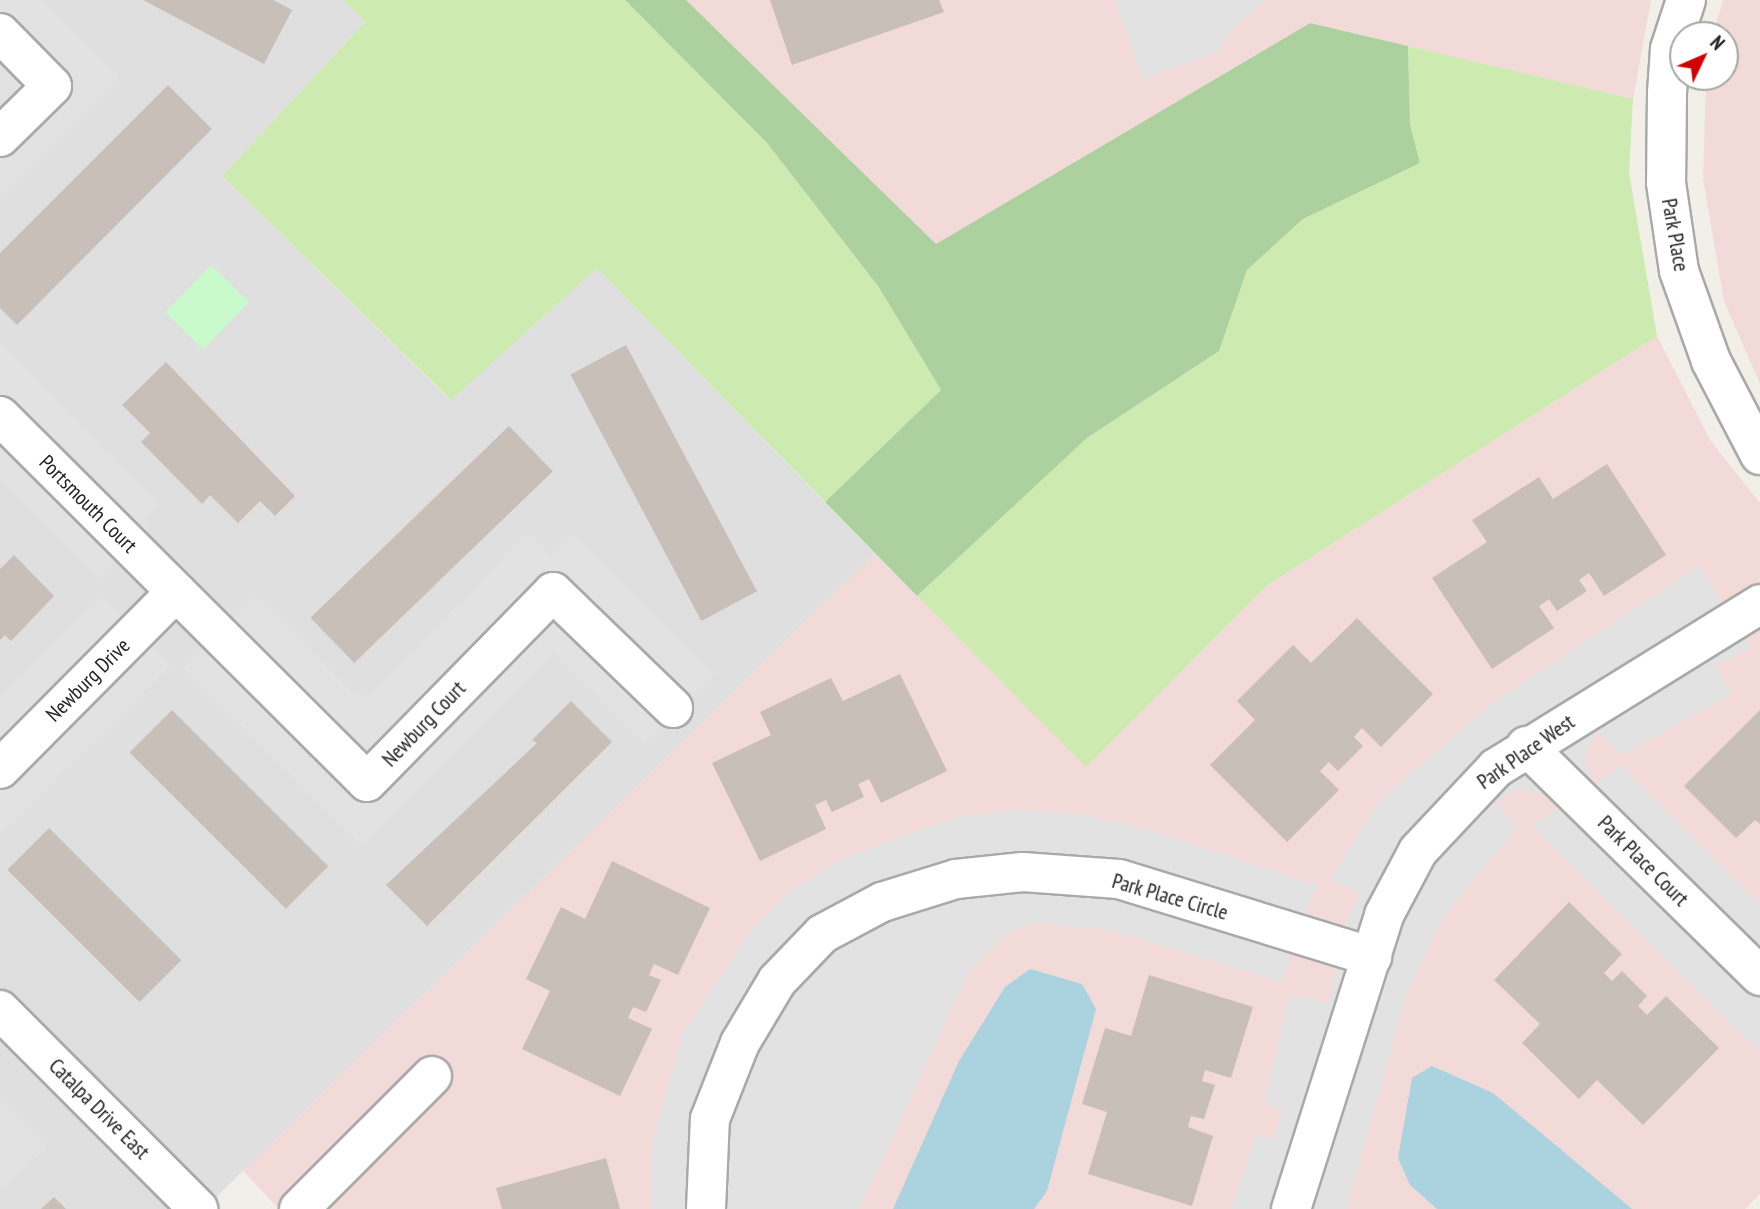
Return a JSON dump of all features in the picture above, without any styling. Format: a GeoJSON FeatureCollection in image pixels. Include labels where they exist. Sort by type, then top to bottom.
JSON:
{"type":"FeatureCollection","features":[{"type":"Feature","properties":{"kind":"street","name":"Park Place"},"geometry":{"type":"LineString","coordinates":[[1686,0],[1670,49],[1667,93],[1666,183],[1679,271],[1711,361],[1760,455]]}},
{"type":"Feature","properties":{"kind":"street"},"geometry":{"type":"LineString","coordinates":[[0,33],[52,86],[0,137]]}},
{"type":"Feature","properties":{"kind":"street","name":"Portsmouth Court"},"geometry":{"type":"LineString","coordinates":[[0,416],[176,592]]}},
{"type":"Feature","properties":{"kind":"street","name":"Newburg Court"},"geometry":{"type":"LineString","coordinates":[[176,592],[367,782],[553,592],[673,708]]}},
{"type":"Feature","properties":{"kind":"street","name":"Newburg Drive"},"geometry":{"type":"LineString","coordinates":[[0,769],[176,592]]}},
{"type":"Feature","properties":{"kind":"street","name":"Park Place West"},"geometry":{"type":"LineString","coordinates":[[1291,1209],[1384,915],[1418,851],[1461,799],[1526,746],[1760,604]]}},
{"type":"Feature","properties":{"kind":"street","name":"Park Place Court"},"geometry":{"type":"LineString","coordinates":[[1526,746],[1760,976]]}},
{"type":"Feature","properties":{"kind":"street","name":"Park Place Circle"},"geometry":{"type":"LineString","coordinates":[[706,1209],[710,1119],[740,1043],[777,981],[822,934],[882,902],[956,879],[1023,872],[1119,879],[1371,957]]}},
{"type":"Feature","properties":{"kind":"street","name":"Catalpa Drive East"},"geometry":{"type":"LineString","coordinates":[[0,1010],[198,1209]]}},
{"type":"Feature","properties":{"kind":"street"},"geometry":{"type":"LineString","coordinates":[[299,1209],[432,1076]]}},
{"type":"Feature","properties":{"kind":"shaded area"},"geometry":{"type":"Polygon","coordinates":[[[0,0],[343,0],[365,22],[222,176],[450,400],[597,268],[875,554],[204,1209],[0,1209],[0,0]]]}},
{"type":"Feature","properties":{"kind":"shaded area"},"geometry":{"type":"Polygon","coordinates":[[[0,0],[42,0],[120,78],[0,198],[0,0]]]}},
{"type":"Feature","properties":{"kind":"shaded area"},"geometry":{"type":"Polygon","coordinates":[[[686,0],[1651,0],[1633,99],[1310,23],[936,244],[686,0]]]}},
{"type":"Feature","properties":{"kind":"shaded area"},"geometry":{"type":"Polygon","coordinates":[[[1115,0],[1266,0],[1230,30],[1219,51],[1143,79],[1115,0]]]}},
{"type":"Feature","properties":{"kind":"shaded area"},"geometry":{"type":"Polygon","coordinates":[[[1723,0],[1760,0],[1760,384],[1724,301],[1703,179],[1706,91],[1739,91],[1739,21],[1717,21],[1723,0]]]}},
{"type":"Feature","properties":{"kind":"shaded area"},"geometry":{"type":"Polygon","coordinates":[[[1657,336],[1710,440],[1760,503],[1760,1194],[1745,1209],[279,1209],[243,1171],[875,554],[1086,766],[1266,586],[1657,336]]]}},
{"type":"Feature","properties":{"kind":"shaded area"},"geometry":{"type":"Polygon","coordinates":[[[0,342],[160,503],[143,520],[149,526],[97,578],[0,481],[0,342]]]}},
{"type":"Feature","properties":{"kind":"shaded area"},"geometry":{"type":"Polygon","coordinates":[[[574,533],[715,674],[645,744],[554,652],[361,845],[183,668],[255,596],[354,694],[367,696],[528,534],[550,556],[574,533]]]}},
{"type":"Feature","properties":{"kind":"shaded area"},"geometry":{"type":"Polygon","coordinates":[[[1699,566],[1750,648],[1715,666],[1732,694],[1622,755],[1597,731],[1584,756],[1594,784],[1621,766],[1760,905],[1760,1052],[1532,826],[1559,807],[1553,799],[1518,789],[1495,802],[1518,826],[1442,918],[1406,995],[1347,1209],[1231,1209],[1256,1135],[1273,1140],[1283,1111],[1264,1103],[1290,994],[1328,1003],[1349,914],[1361,895],[1330,879],[1379,801],[1492,703],[1699,566]]]}},
{"type":"Feature","properties":{"kind":"shaded area"},"geometry":{"type":"Polygon","coordinates":[[[102,596],[171,665],[0,834],[0,697],[102,596]]]}},
{"type":"Feature","properties":{"kind":"shaded area"},"geometry":{"type":"Polygon","coordinates":[[[1015,810],[1083,814],[1149,830],[1317,885],[1281,982],[1112,930],[1034,923],[1008,933],[970,970],[859,1209],[652,1209],[652,1146],[682,1034],[750,932],[787,893],[843,858],[957,817],[1015,810]]]}},
{"type":"Feature","properties":{"kind":"shaded area"},"geometry":{"type":"Polygon","coordinates":[[[0,1098],[48,1146],[0,1193],[0,1098]]]}},
{"type":"Feature","properties":{"kind":"green space"},"geometry":{"type":"Polygon","coordinates":[[[343,0],[625,0],[767,143],[878,286],[941,390],[825,502],[597,268],[451,400],[222,176],[365,22],[343,0]]]}},
{"type":"Feature","properties":{"kind":"green space"},"geometry":{"type":"Polygon","coordinates":[[[625,0],[686,0],[936,244],[1310,23],[1408,46],[1410,124],[1420,163],[1303,219],[1247,270],[1219,351],[1087,438],[917,596],[825,502],[941,390],[878,286],[767,143],[625,0]]]}},
{"type":"Feature","properties":{"kind":"green space"},"geometry":{"type":"Polygon","coordinates":[[[1408,46],[1633,99],[1629,173],[1657,336],[1266,586],[1086,767],[917,596],[1087,438],[1219,351],[1247,270],[1303,219],[1420,163],[1410,124],[1408,46]]]}},
{"type":"Feature","properties":{"kind":"green space"},"geometry":{"type":"Polygon","coordinates":[[[211,265],[249,302],[203,349],[165,312],[211,265]]]}},
{"type":"Feature","properties":{"kind":"water"},"geometry":{"type":"Polygon","coordinates":[[[1030,969],[1082,984],[1096,1009],[1047,1191],[1034,1209],[893,1209],[959,1061],[1005,987],[1030,969]]]}},
{"type":"Feature","properties":{"kind":"water"},"geometry":{"type":"Polygon","coordinates":[[[1432,1066],[1493,1093],[1632,1209],[1437,1209],[1410,1185],[1398,1158],[1412,1078],[1432,1066]]]}},
{"type":"Feature","properties":{"kind":"building"},"geometry":{"type":"Polygon","coordinates":[[[143,0],[273,0],[292,10],[264,64],[143,0]]]}},
{"type":"Feature","properties":{"kind":"building"},"geometry":{"type":"Polygon","coordinates":[[[770,0],[939,0],[944,12],[792,65],[770,0]]]}},
{"type":"Feature","properties":{"kind":"building"},"geometry":{"type":"Polygon","coordinates":[[[168,85],[212,129],[17,325],[0,308],[0,253],[168,85]]]}},
{"type":"Feature","properties":{"kind":"building"},"geometry":{"type":"Polygon","coordinates":[[[626,345],[757,591],[701,621],[570,375],[626,345]]]}},
{"type":"Feature","properties":{"kind":"building"},"geometry":{"type":"Polygon","coordinates":[[[166,362],[295,496],[275,516],[260,501],[238,523],[210,495],[202,504],[141,442],[150,433],[122,405],[166,362]]]}},
{"type":"Feature","properties":{"kind":"building"},"geometry":{"type":"Polygon","coordinates":[[[509,426],[553,471],[354,663],[310,618],[509,426]]]}},
{"type":"Feature","properties":{"kind":"building"},"geometry":{"type":"Polygon","coordinates":[[[1607,464],[1666,555],[1604,596],[1589,573],[1579,580],[1587,591],[1557,611],[1549,599],[1539,606],[1554,628],[1492,669],[1432,578],[1487,542],[1472,520],[1539,477],[1553,499],[1607,464]]]}},
{"type":"Feature","properties":{"kind":"building"},"geometry":{"type":"Polygon","coordinates":[[[14,555],[54,596],[11,641],[5,635],[0,640],[0,569],[14,555]]]}},
{"type":"Feature","properties":{"kind":"building"},"geometry":{"type":"Polygon","coordinates":[[[1357,618],[1433,694],[1381,747],[1362,728],[1354,737],[1363,746],[1338,771],[1329,762],[1320,771],[1339,790],[1287,842],[1210,765],[1255,720],[1237,701],[1293,645],[1311,663],[1357,618]]]}},
{"type":"Feature","properties":{"kind":"building"},"geometry":{"type":"Polygon","coordinates":[[[900,674],[947,771],[881,803],[869,779],[858,784],[864,797],[832,812],[826,800],[815,805],[826,829],[760,861],[712,763],[771,735],[760,712],[831,678],[843,701],[900,674]]]}},
{"type":"Feature","properties":{"kind":"building"},"geometry":{"type":"Polygon","coordinates":[[[571,701],[612,742],[427,926],[386,885],[537,743],[532,740],[571,701]]]}},
{"type":"Feature","properties":{"kind":"building"},"geometry":{"type":"Polygon","coordinates":[[[172,710],[328,866],[286,909],[130,752],[172,710]]]}},
{"type":"Feature","properties":{"kind":"building"},"geometry":{"type":"Polygon","coordinates":[[[1760,710],[1760,824],[1755,820],[1736,838],[1684,786],[1760,710]]]}},
{"type":"Feature","properties":{"kind":"building"},"geometry":{"type":"Polygon","coordinates":[[[49,828],[181,960],[140,1002],[7,870],[49,828]]]}},
{"type":"Feature","properties":{"kind":"building"},"geometry":{"type":"Polygon","coordinates":[[[612,861],[710,908],[678,975],[654,964],[649,975],[661,980],[646,1012],[633,1007],[628,1018],[652,1029],[620,1096],[522,1049],[550,991],[526,979],[561,907],[585,919],[612,861]]]}},
{"type":"Feature","properties":{"kind":"building"},"geometry":{"type":"Polygon","coordinates":[[[1569,902],[1622,954],[1604,973],[1612,981],[1622,971],[1647,996],[1638,1006],[1647,1015],[1666,996],[1719,1048],[1643,1125],[1597,1080],[1579,1099],[1522,1043],[1540,1024],[1494,980],[1569,902]]]}},
{"type":"Feature","properties":{"kind":"building"},"geometry":{"type":"Polygon","coordinates":[[[1149,975],[1253,1007],[1231,1078],[1205,1070],[1202,1081],[1215,1085],[1204,1119],[1191,1116],[1188,1127],[1213,1136],[1192,1206],[1088,1174],[1107,1112],[1082,1104],[1105,1028],[1131,1036],[1149,975]]]}},
{"type":"Feature","properties":{"kind":"building"},"geometry":{"type":"Polygon","coordinates":[[[606,1158],[620,1209],[502,1209],[496,1188],[606,1158]]]}},
{"type":"Feature","properties":{"kind":"building"},"geometry":{"type":"Polygon","coordinates":[[[54,1197],[66,1209],[41,1209],[54,1197]]]}}]}
